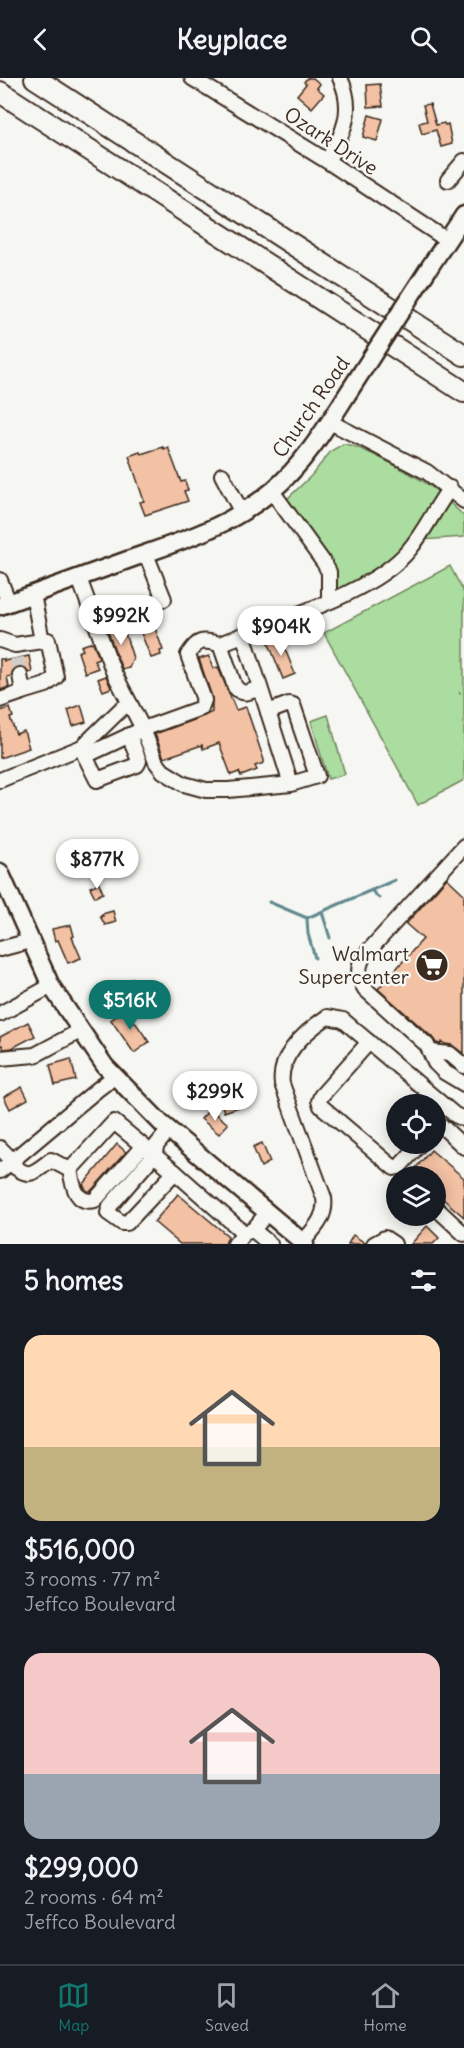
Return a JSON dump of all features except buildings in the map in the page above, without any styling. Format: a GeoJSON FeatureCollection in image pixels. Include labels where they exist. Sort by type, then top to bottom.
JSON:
{"type":"FeatureCollection","features":[{"type":"Feature","properties":{"kind":"highway"},"geometry":{"type":"LineString","coordinates":[[34,78],[464,355]]}},
{"type":"Feature","properties":{"kind":"highway"},"geometry":{"type":"LineString","coordinates":[[0,92],[464,392]]}},
{"type":"Feature","properties":{"kind":"main road","name":"Church Road"},"geometry":{"type":"LineString","coordinates":[[4,604],[202,533],[242,513],[272,491],[297,466],[330,422],[464,215]]}},
{"type":"Feature","properties":{"kind":"main road"},"geometry":{"type":"LineString","coordinates":[[0,872],[3,890],[51,986],[105,1066],[172,1133],[303,1243]]}},
{"type":"Feature","properties":{"kind":"street","name":"Ozark Drive"},"geometry":{"type":"LineString","coordinates":[[192,78],[327,161],[447,240]]}},
{"type":"Feature","properties":{"kind":"street"},"geometry":{"type":"LineString","coordinates":[[327,161],[338,143],[346,122],[347,97],[340,78]]}},
{"type":"Feature","properties":{"kind":"street"},"geometry":{"type":"LineString","coordinates":[[448,180],[464,161]]}},
{"type":"Feature","properties":{"kind":"street"},"geometry":{"type":"LineString","coordinates":[[330,422],[427,472],[464,501]]}},
{"type":"Feature","properties":{"kind":"street"},"geometry":{"type":"LineString","coordinates":[[222,476],[242,513]]}},
{"type":"Feature","properties":{"kind":"street"},"geometry":{"type":"LineString","coordinates":[[0,780],[201,708],[204,700],[188,655],[195,644],[204,640],[220,644],[329,601],[375,579],[408,551],[450,488]]}},
{"type":"Feature","properties":{"kind":"street"},"geometry":{"type":"LineString","coordinates":[[272,491],[329,572],[329,601]]}},
{"type":"Feature","properties":{"kind":"street"},"geometry":{"type":"LineString","coordinates":[[146,554],[164,599]]}},
{"type":"Feature","properties":{"kind":"street"},"geometry":{"type":"LineString","coordinates":[[79,578],[113,671],[144,729],[159,767],[184,784],[197,789],[228,790],[291,784],[315,777],[317,774],[293,705],[268,712]]}},
{"type":"Feature","properties":{"kind":"street"},"geometry":{"type":"LineString","coordinates":[[0,580],[4,604]]}},
{"type":"Feature","properties":{"kind":"street"},"geometry":{"type":"LineString","coordinates":[[33,594],[42,641]]}},
{"type":"Feature","properties":{"kind":"street"},"geometry":{"type":"LineString","coordinates":[[243,634],[291,784]]}},
{"type":"Feature","properties":{"kind":"street"},"geometry":{"type":"LineString","coordinates":[[0,639],[16,651],[48,640],[56,677],[54,681],[46,685],[0,700]]}},
{"type":"Feature","properties":{"kind":"street"},"geometry":{"type":"LineString","coordinates":[[220,644],[235,687],[239,692],[245,693],[259,688]]}},
{"type":"Feature","properties":{"kind":"street"},"geometry":{"type":"LineString","coordinates":[[20,675],[23,692]]}},
{"type":"Feature","properties":{"kind":"street"},"geometry":{"type":"LineString","coordinates":[[84,751],[121,709],[130,704]]}},
{"type":"Feature","properties":{"kind":"street"},"geometry":{"type":"LineString","coordinates":[[84,751],[97,780],[137,765],[139,761],[129,735]]}},
{"type":"Feature","properties":{"kind":"street"},"geometry":{"type":"LineString","coordinates":[[464,846],[363,957],[358,972],[365,989],[427,1045],[435,1063],[444,1072],[464,1084]]}},
{"type":"Feature","properties":{"kind":"street"},"geometry":{"type":"LineString","coordinates":[[0,950],[30,941]]}},
{"type":"Feature","properties":{"kind":"street"},"geometry":{"type":"LineString","coordinates":[[0,1014],[51,986]]}},
{"type":"Feature","properties":{"kind":"street"},"geometry":{"type":"LineString","coordinates":[[303,1243],[321,1220],[326,1206],[282,1084],[281,1075],[286,1057],[313,1027],[327,1017],[343,1020],[459,1117]]}},
{"type":"Feature","properties":{"kind":"street"},"geometry":{"type":"LineString","coordinates":[[0,1058],[36,1055],[80,1030]]}},
{"type":"Feature","properties":{"kind":"street"},"geometry":{"type":"LineString","coordinates":[[369,1042],[319,1101],[321,1106],[391,1166]]}},
{"type":"Feature","properties":{"kind":"street"},"geometry":{"type":"LineString","coordinates":[[430,1052],[450,1054],[464,1066]]}},
{"type":"Feature","properties":{"kind":"street"},"geometry":{"type":"LineString","coordinates":[[7,1165],[115,1076]]}},
{"type":"Feature","properties":{"kind":"street"},"geometry":{"type":"LineString","coordinates":[[70,1170],[114,1122],[248,1232],[270,1244]]}},
{"type":"Feature","properties":{"kind":"street"},"geometry":{"type":"LineString","coordinates":[[0,1148],[7,1165],[24,1174],[32,1174],[51,1160],[70,1170],[75,1192],[82,1200],[90,1201],[95,1200],[151,1152],[162,1150],[172,1133]]}},
{"type":"Feature","properties":{"kind":"street"},"geometry":{"type":"LineString","coordinates":[[446,1133],[464,1147]]}},
{"type":"Feature","properties":{"kind":"street"},"geometry":{"type":"LineString","coordinates":[[151,1152],[110,1206],[108,1213],[122,1223],[127,1223],[175,1172]]}},
{"type":"Feature","properties":{"kind":"street"},"geometry":{"type":"LineString","coordinates":[[400,1166],[411,1154]]}},
{"type":"Feature","properties":{"kind":"street"},"geometry":{"type":"LineString","coordinates":[[235,1244],[267,1213]]}},
{"type":"Feature","properties":{"kind":"street"},"geometry":{"type":"LineString","coordinates":[[446,1218],[464,1235],[456,1244]]}},
{"type":"Feature","properties":{"kind":"street"},"geometry":{"type":"LineString","coordinates":[[374,1244],[385,1238],[394,1244]]}},
{"type":"Feature","properties":{"kind":"path"},"geometry":{"type":"LineString","coordinates":[[459,693],[464,693]]}},
{"type":"Feature","properties":{"kind":"green space"},"geometry":{"type":"Polygon","coordinates":[[[343,444],[363,450],[393,464],[439,493],[416,533],[401,552],[373,573],[333,593],[285,501],[311,476],[331,451],[343,444]]]}},
{"type":"Feature","properties":{"kind":"green space"},"geometry":{"type":"Polygon","coordinates":[[[448,501],[464,516],[464,537],[422,540],[448,501]]]}},
{"type":"Feature","properties":{"kind":"green space"},"geometry":{"type":"Polygon","coordinates":[[[450,566],[464,593],[464,780],[418,805],[324,633],[450,566]]]}},
{"type":"Feature","properties":{"kind":"green space"},"geometry":{"type":"Polygon","coordinates":[[[328,715],[345,774],[328,779],[311,721],[328,715]]]}},
{"type":"Feature","properties":{"kind":"waterway"},"geometry":{"type":"LineString","coordinates":[[269,902],[307,918],[395,880]]}},
{"type":"Feature","properties":{"kind":"waterway"},"geometry":{"type":"LineString","coordinates":[[372,891],[379,898]]}},
{"type":"Feature","properties":{"kind":"waterway"},"geometry":{"type":"LineString","coordinates":[[322,912],[330,938]]}},
{"type":"Feature","properties":{"kind":"waterway"},"geometry":{"type":"LineString","coordinates":[[307,919],[308,934],[315,958]]}},
{"type":"Feature","properties":{"kind":"tunnel"},"geometry":{"type":"LineString","coordinates":[[17,658],[20,675]]}},
{"type":"Feature","properties":{"kind":"place","name":"Walmart Supercenter"},"geometry":{"type":"Point","coordinates":[432,965]}}]}
